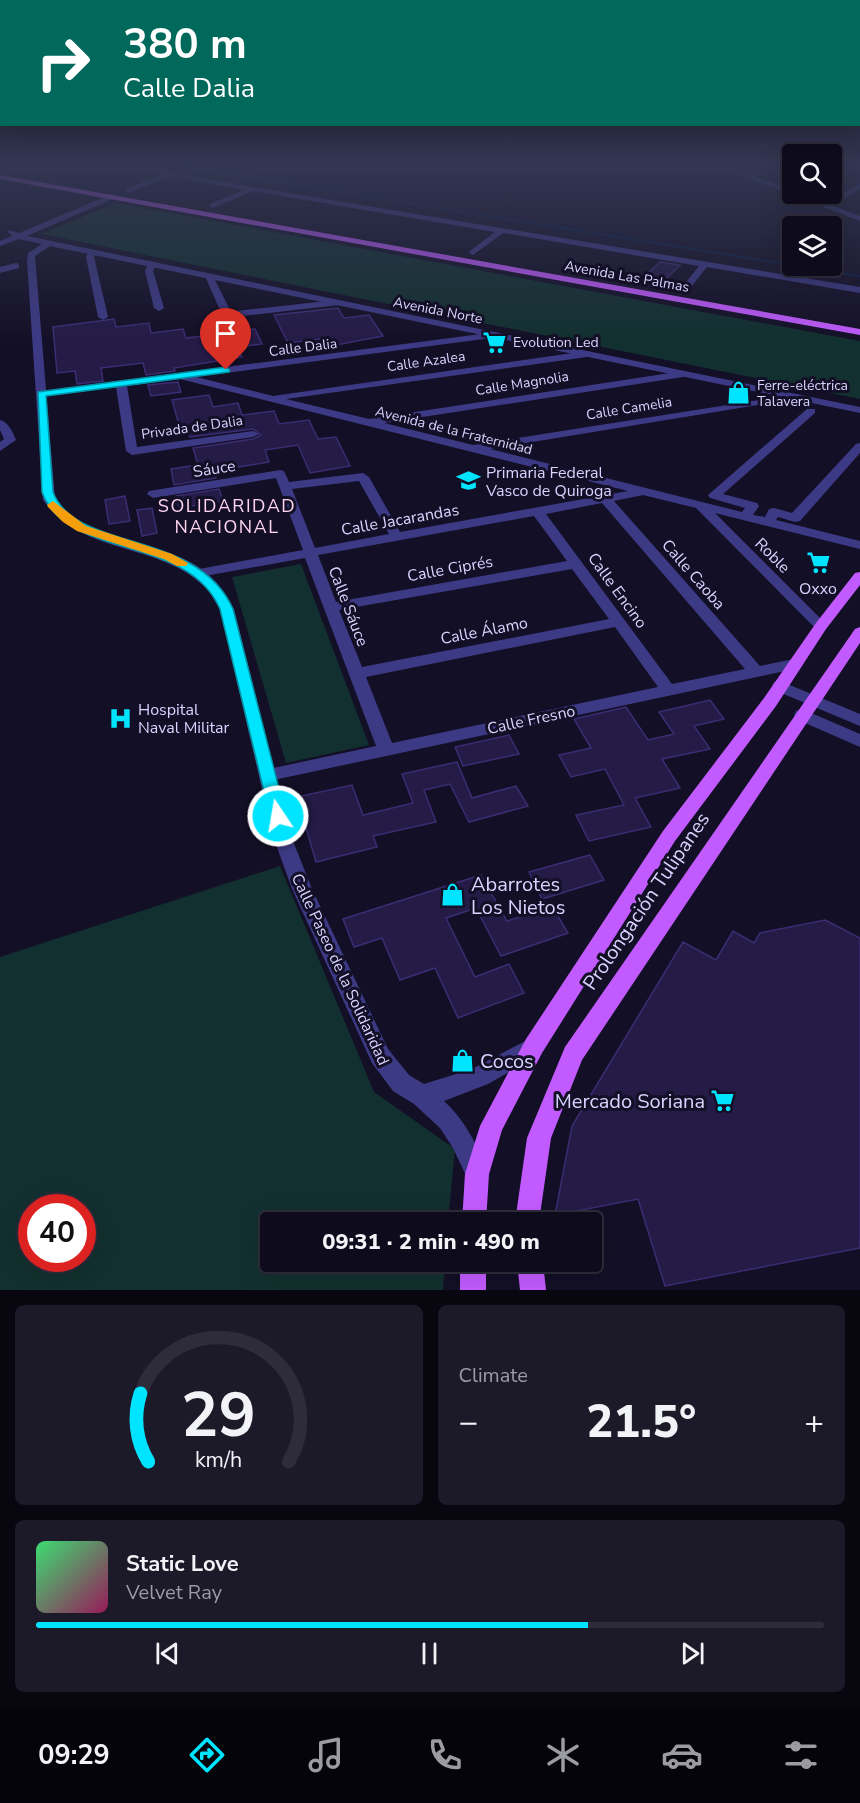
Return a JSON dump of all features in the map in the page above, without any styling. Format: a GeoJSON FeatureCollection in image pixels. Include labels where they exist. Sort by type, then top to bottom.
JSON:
{"type":"FeatureCollection","features":[{"type":"Feature","properties":{"kind":"main road","name":"Avenida Las Palmas"},"geometry":{"type":"LineString","coordinates":[[275,223],[860,332]]}},
{"type":"Feature","properties":{"kind":"main road","name":"Avenida Las Palmas"},"geometry":{"type":"LineString","coordinates":[[308,223],[860,323]]}},
{"type":"Feature","properties":{"kind":"main road","name":"Prolongación Tulipanes"},"geometry":{"type":"LineString","coordinates":[[475,1212],[477,1174],[492,1126],[534,1046],[669,836],[780,686],[821,626],[860,576]]}},
{"type":"Feature","properties":{"kind":"main road","name":"Prolongación Tulipanes"},"geometry":{"type":"LineString","coordinates":[[528,1212],[539,1138],[573,1054],[860,632]]}},
{"type":"Feature","properties":{"kind":"main road"},"geometry":{"type":"LineString","coordinates":[[473,1272],[473,1290]]}},
{"type":"Feature","properties":{"kind":"main road"},"geometry":{"type":"LineString","coordinates":[[531,1272],[533,1290]]}},
{"type":"Feature","properties":{"kind":"street"},"geometry":{"type":"LineString","coordinates":[[0,244],[38,223]]}},
{"type":"Feature","properties":{"kind":"street"},"geometry":{"type":"LineString","coordinates":[[0,237],[43,223]]}},
{"type":"Feature","properties":{"kind":"street"},"geometry":{"type":"LineString","coordinates":[[467,223],[860,290]]}},
{"type":"Feature","properties":{"kind":"street"},"geometry":{"type":"LineString","coordinates":[[473,253],[503,229]]}},
{"type":"Feature","properties":{"kind":"street","name":"Avenida Norte"},"geometry":{"type":"LineString","coordinates":[[15,234],[336,303],[860,410]]}},
{"type":"Feature","properties":{"kind":"street","name":"Calle Paseo de la Solidaridad"},"geometry":{"type":"LineString","coordinates":[[49,243],[31,255],[47,492],[56,510],[82,528],[168,556],[199,573],[221,597],[227,609],[282,836],[302,889],[364,1023],[389,1070],[401,1083],[422,1096],[448,1120],[461,1140],[477,1174]]}},
{"type":"Feature","properties":{"kind":"street"},"geometry":{"type":"LineString","coordinates":[[92,252],[90,257],[103,317]]}},
{"type":"Feature","properties":{"kind":"street"},"geometry":{"type":"LineString","coordinates":[[152,264],[149,271],[159,308]]}},
{"type":"Feature","properties":{"kind":"street"},"geometry":{"type":"LineString","coordinates":[[683,291],[705,264]]}},
{"type":"Feature","properties":{"kind":"street"},"geometry":{"type":"LineString","coordinates":[[0,270],[16,266]]}},
{"type":"Feature","properties":{"kind":"street"},"geometry":{"type":"LineString","coordinates":[[209,276],[224,308]]}},
{"type":"Feature","properties":{"kind":"street"},"geometry":{"type":"LineString","coordinates":[[216,316],[336,303]]}},
{"type":"Feature","properties":{"kind":"street","name":"Calle Dalia"},"geometry":{"type":"LineString","coordinates":[[41,394],[496,335]]}},
{"type":"Feature","properties":{"kind":"street","name":"Calle Azalea"},"geometry":{"type":"LineString","coordinates":[[269,399],[587,354]]}},
{"type":"Feature","properties":{"kind":"street","name":"Calle Magnolia"},"geometry":{"type":"LineString","coordinates":[[364,423],[683,374]]}},
{"type":"Feature","properties":{"kind":"street","name":"Avenida de la Fraternidad"},"geometry":{"type":"LineString","coordinates":[[180,376],[469,450],[701,506],[749,512]]}},
{"type":"Feature","properties":{"kind":"street","name":"Privada de Dalia"},"geometry":{"type":"LineString","coordinates":[[121,384],[132,451],[253,434]]}},
{"type":"Feature","properties":{"kind":"street","name":"Calle Camelia"},"geometry":{"type":"LineString","coordinates":[[469,450],[794,396]]}},
{"type":"Feature","properties":{"kind":"street"},"geometry":{"type":"LineString","coordinates":[[811,411],[714,495],[749,512],[860,545]]}},
{"type":"Feature","properties":{"kind":"street"},"geometry":{"type":"LineString","coordinates":[[0,423],[9,433],[10,440],[0,448]]}},
{"type":"Feature","properties":{"kind":"street"},"geometry":{"type":"LineString","coordinates":[[771,518],[795,518],[860,446]]}},
{"type":"Feature","properties":{"kind":"street","name":"Sáuce"},"geometry":{"type":"LineString","coordinates":[[153,494],[282,480],[363,477],[396,536]]}},
{"type":"Feature","properties":{"kind":"street","name":"Calle Sáuce"},"geometry":{"type":"LineString","coordinates":[[282,480],[386,750]]}},
{"type":"Feature","properties":{"kind":"street","name":"Calle Jacarandas"},"geometry":{"type":"LineString","coordinates":[[199,573],[643,492]]}},
{"type":"Feature","properties":{"kind":"street","name":"Calle Caoba"},"geometry":{"type":"LineString","coordinates":[[606,500],[756,672]]}},
{"type":"Feature","properties":{"kind":"street","name":"Roble"},"geometry":{"type":"LineString","coordinates":[[701,506],[821,626]]}},
{"type":"Feature","properties":{"kind":"street","name":"Calle Encino"},"geometry":{"type":"LineString","coordinates":[[538,512],[668,690]]}},
{"type":"Feature","properties":{"kind":"street","name":"Calle Ciprés"},"geometry":{"type":"LineString","coordinates":[[330,607],[576,564]]}},
{"type":"Feature","properties":{"kind":"street","name":"Calle Álamo"},"geometry":{"type":"LineString","coordinates":[[355,674],[620,622]]}},
{"type":"Feature","properties":{"kind":"street","name":"Calle Fresno"},"geometry":{"type":"LineString","coordinates":[[269,775],[794,664]]}},
{"type":"Feature","properties":{"kind":"street"},"geometry":{"type":"LineString","coordinates":[[780,686],[860,741]]}},
{"type":"Feature","properties":{"kind":"street"},"geometry":{"type":"LineString","coordinates":[[808,707],[860,720]]}},
{"type":"Feature","properties":{"kind":"street","name":"Prolongación Tulipanes"},"geometry":{"type":"LineString","coordinates":[[422,1096],[466,1084],[499,1068],[534,1046]]}},
{"type":"Feature","properties":{"kind":"green space"},"geometry":{"type":"Polygon","coordinates":[[[67,223],[225,223],[860,341],[860,399],[41,234],[67,223]]]}},
{"type":"Feature","properties":{"kind":"green space"},"geometry":{"type":"Polygon","coordinates":[[[301,564],[369,745],[286,763],[232,577],[301,564]]]}},
{"type":"Feature","properties":{"kind":"green space"},"geometry":{"type":"Polygon","coordinates":[[[280,866],[374,1092],[455,1149],[449,1212],[260,1212],[260,1272],[444,1272],[443,1290],[0,1290],[0,957],[280,866]]]}},
{"type":"Feature","properties":{"kind":"building"},"geometry":{"type":"Polygon","coordinates":[[[660,262],[680,265],[663,282],[643,278],[660,262]]]}},
{"type":"Feature","properties":{"kind":"building"},"geometry":{"type":"Polygon","coordinates":[[[338,308],[344,318],[369,315],[383,336],[326,347],[321,339],[288,343],[274,315],[338,308]]]}},
{"type":"Feature","properties":{"kind":"building"},"geometry":{"type":"Polygon","coordinates":[[[114,319],[116,327],[149,323],[151,333],[183,329],[186,338],[212,335],[207,324],[231,321],[235,331],[255,329],[262,344],[238,347],[242,357],[174,368],[175,371],[146,375],[143,363],[101,368],[103,381],[77,384],[75,371],[57,373],[53,327],[114,319]]]}},
{"type":"Feature","properties":{"kind":"building"},"geometry":{"type":"Polygon","coordinates":[[[178,382],[181,392],[151,396],[148,385],[178,382]]]}},
{"type":"Feature","properties":{"kind":"building"},"geometry":{"type":"Polygon","coordinates":[[[209,395],[213,407],[238,403],[242,415],[274,411],[279,424],[309,420],[318,439],[336,437],[350,466],[310,473],[298,445],[265,450],[269,462],[214,471],[216,478],[174,485],[171,469],[198,465],[193,448],[253,439],[261,435],[253,429],[190,437],[188,432],[181,432],[172,400],[209,395]]]}},
{"type":"Feature","properties":{"kind":"building"},"geometry":{"type":"Polygon","coordinates":[[[219,489],[223,501],[179,508],[176,496],[219,489]]]}},
{"type":"Feature","properties":{"kind":"building"},"geometry":{"type":"Polygon","coordinates":[[[125,496],[130,521],[109,524],[105,500],[125,496]]]}},
{"type":"Feature","properties":{"kind":"building"},"geometry":{"type":"Polygon","coordinates":[[[152,508],[157,533],[142,536],[137,510],[152,508]]]}},
{"type":"Feature","properties":{"kind":"building"},"geometry":{"type":"Polygon","coordinates":[[[710,700],[724,719],[694,726],[710,749],[662,759],[680,788],[635,798],[651,827],[589,841],[576,815],[624,805],[605,769],[571,777],[559,755],[591,748],[574,719],[626,707],[648,740],[674,734],[659,712],[710,700]]]}},
{"type":"Feature","properties":{"kind":"building"},"geometry":{"type":"Polygon","coordinates":[[[509,735],[519,754],[463,766],[455,747],[509,735]]]}},
{"type":"Feature","properties":{"kind":"building"},"geometry":{"type":"Polygon","coordinates":[[[457,762],[472,798],[516,786],[528,806],[469,822],[450,784],[424,790],[436,822],[373,836],[377,847],[316,862],[297,797],[352,785],[363,815],[413,803],[402,774],[457,762]]]}},
{"type":"Feature","properties":{"kind":"building"},"geometry":{"type":"Polygon","coordinates":[[[590,855],[604,880],[542,899],[529,872],[590,855]]]}},
{"type":"Feature","properties":{"kind":"building"},"geometry":{"type":"Polygon","coordinates":[[[481,875],[507,921],[552,906],[568,933],[501,956],[476,908],[446,918],[475,977],[509,964],[524,993],[458,1018],[435,968],[400,980],[382,938],[354,947],[343,919],[481,875]]]}},
{"type":"Feature","properties":{"kind":"building","name":"Mercado Soriana"},"geometry":{"type":"Polygon","coordinates":[[[825,920],[860,938],[860,1248],[665,1286],[638,1199],[571,1212],[556,1212],[572,1126],[683,942],[716,960],[733,931],[754,943],[760,933],[825,920]]]}},
{"type":"Feature","properties":{"kind":"waterway"},"geometry":{"type":"LineString","coordinates":[[533,223],[782,263]]}},
{"type":"Feature","properties":{"kind":"waterway"},"geometry":{"type":"LineString","coordinates":[[842,273],[860,276]]}},
{"type":"Feature","properties":{"kind":"slow traffic"},"geometry":{"type":"LineString","coordinates":[[53,505],[67,519],[82,528],[168,556],[182,563]]}},
{"type":"Feature","properties":{"kind":"place","name":"Evolution Led"},"geometry":{"type":"Point","coordinates":[495,342]}},
{"type":"Feature","properties":{"kind":"place","name":"Ferre-eléctrica Talavera"},"geometry":{"type":"Point","coordinates":[739,393]}},
{"type":"Feature","properties":{"kind":"place","name":"Primaria Federal Vasco de Quiroga"},"geometry":{"type":"Point","coordinates":[468,481]}},
{"type":"Feature","properties":{"kind":"place","name":"Oxxo"},"geometry":{"type":"Point","coordinates":[818,563]}},
{"type":"Feature","properties":{"kind":"place","name":"Hospital Naval Militar"},"geometry":{"type":"Point","coordinates":[120,718]}},
{"type":"Feature","properties":{"kind":"place","name":"Abarrotes Los Nietos"},"geometry":{"type":"Point","coordinates":[453,895]}},
{"type":"Feature","properties":{"kind":"place","name":"Cocos"},"geometry":{"type":"Point","coordinates":[462,1061]}},
{"type":"Feature","properties":{"kind":"place","name":"Mercado Soriana"},"geometry":{"type":"Point","coordinates":[723,1101]}},
{"type":"Feature","properties":{"kind":"district","name":"SOLIDARIDAD NACIONAL"},"geometry":{"type":"Point","coordinates":[227,516]}},
{"type":"Feature","properties":{"kind":"route"},"geometry":{"type":"LineString","coordinates":[[226,370],[41,394],[47,492],[56,510],[67,519],[82,528],[168,556],[199,573],[221,597],[227,609],[278,816]]}}]}
